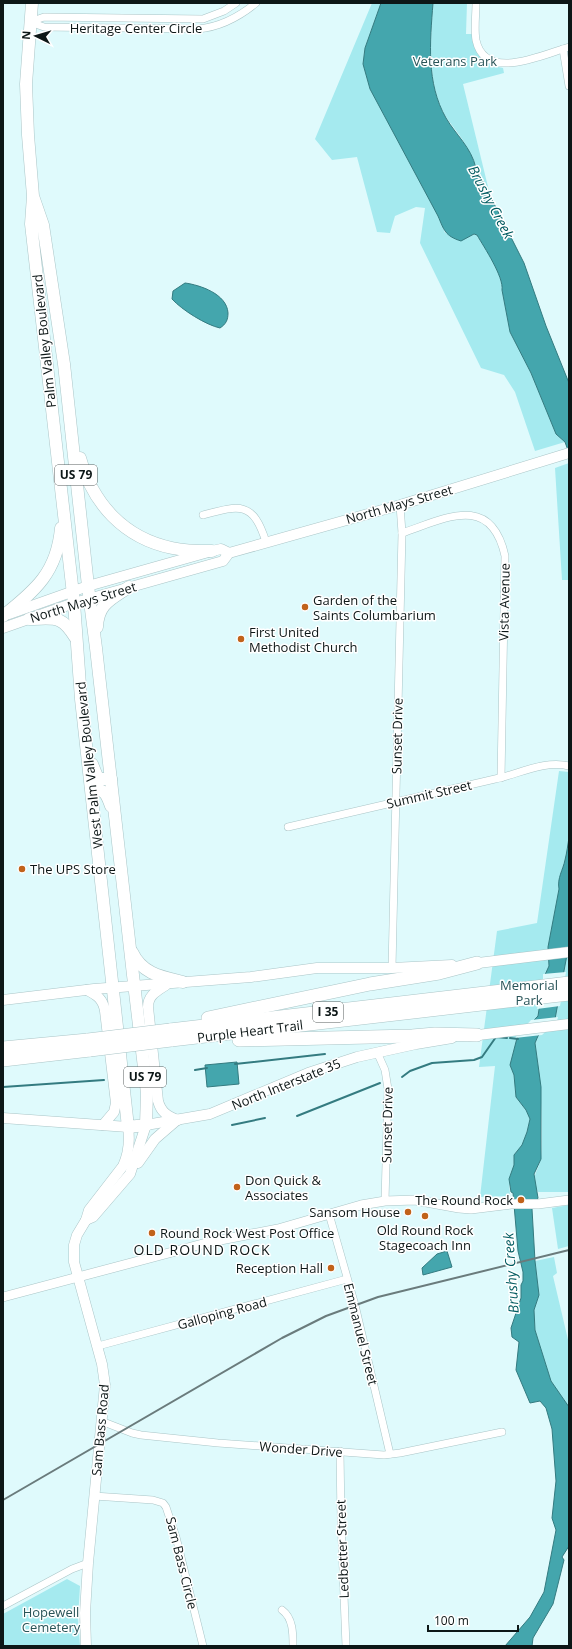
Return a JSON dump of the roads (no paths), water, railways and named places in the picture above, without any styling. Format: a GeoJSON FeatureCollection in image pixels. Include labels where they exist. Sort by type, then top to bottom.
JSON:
{"type":"FeatureCollection","features":[{"type":"Feature","properties":{"kind":"highway","name":"Palm Valley Boulevard"},"geometry":{"type":"LineString","coordinates":[[32,3],[26,84],[32,196],[31,224],[60,487]]}},
{"type":"Feature","properties":{"kind":"highway","name":"Palm Valley Boulevard"},"geometry":{"type":"LineString","coordinates":[[32,196],[43,225],[64,364]]}},
{"type":"Feature","properties":{"kind":"highway","name":"West Palm Valley Boulevard"},"geometry":{"type":"LineString","coordinates":[[64,364],[129,947]]}},
{"type":"Feature","properties":{"kind":"highway"},"geometry":{"type":"LineString","coordinates":[[70,417],[86,478],[97,499],[113,517],[134,533],[152,542],[182,550],[212,551]]}},
{"type":"Feature","properties":{"kind":"highway","name":"West Palm Valley Boulevard"},"geometry":{"type":"LineString","coordinates":[[60,487],[73,597],[91,787],[123,1068],[128,1127]]}},
{"type":"Feature","properties":{"kind":"highway"},"geometry":{"type":"LineString","coordinates":[[3,616],[36,589],[52,565],[60,536],[60,487]]}},
{"type":"Feature","properties":{"kind":"highway"},"geometry":{"type":"LineString","coordinates":[[96,648],[97,618],[100,609],[108,601],[129,587]]}},
{"type":"Feature","properties":{"kind":"highway"},"geometry":{"type":"LineString","coordinates":[[29,619],[61,620],[66,624],[76,638]]}},
{"type":"Feature","properties":{"kind":"highway"},"geometry":{"type":"LineString","coordinates":[[88,751],[98,779],[111,779]]}},
{"type":"Feature","properties":{"kind":"highway"},"geometry":{"type":"LineString","coordinates":[[91,787],[102,790],[107,795],[115,816]]}},
{"type":"Feature","properties":{"kind":"highway"},"geometry":{"type":"LineString","coordinates":[[129,947],[137,962],[147,971],[161,977],[183,982]]}},
{"type":"Feature","properties":{"kind":"highway","name":"US 79"},"geometry":{"type":"LineString","coordinates":[[129,947],[147,1093],[146,1125]]}},
{"type":"Feature","properties":{"kind":"highway"},"geometry":{"type":"LineString","coordinates":[[171,1035],[209,1018],[370,984],[439,973],[481,963]]}},
{"type":"Feature","properties":{"kind":"highway","name":"Purple Heart Trail"},"geometry":{"type":"LineString","coordinates":[[3,1060],[89,1045],[485,998],[569,983]]}},
{"type":"Feature","properties":{"kind":"highway","name":"Purple Heart Trail"},"geometry":{"type":"LineString","coordinates":[[485,998],[569,994]]}},
{"type":"Feature","properties":{"kind":"highway"},"geometry":{"type":"LineString","coordinates":[[171,1035],[210,1042],[435,1034],[480,1034]]}},
{"type":"Feature","properties":{"kind":"highway","name":"Purple Heart Trail"},"geometry":{"type":"LineString","coordinates":[[3,1048],[89,1045]]}},
{"type":"Feature","properties":{"kind":"highway","name":"North Interstate 35"},"geometry":{"type":"LineString","coordinates":[[128,1127],[146,1125]]}},
{"type":"Feature","properties":{"kind":"main road","name":"North Mays Street"},"geometry":{"type":"LineString","coordinates":[[3,616],[73,597],[90,599],[223,561],[229,553],[400,505],[569,453]]}},
{"type":"Feature","properties":{"kind":"main road","name":"North Mays Street"},"geometry":{"type":"LineString","coordinates":[[3,628],[29,619],[73,597],[88,586],[212,551],[221,549],[229,553]]}},
{"type":"Feature","properties":{"kind":"main road"},"geometry":{"type":"LineString","coordinates":[[3,1000],[87,990],[251,977],[317,968],[392,968],[481,963],[569,952]]}},
{"type":"Feature","properties":{"kind":"main road"},"geometry":{"type":"LineString","coordinates":[[166,984],[150,997],[148,1007],[158,1101],[164,1114],[178,1120]]}},
{"type":"Feature","properties":{"kind":"main road"},"geometry":{"type":"LineString","coordinates":[[87,990],[102,999],[105,1011],[116,1103],[114,1112],[103,1125]]}},
{"type":"Feature","properties":{"kind":"main road","name":"North Interstate 35"},"geometry":{"type":"LineString","coordinates":[[146,1125],[210,1114],[308,1073],[377,1052],[480,1034],[569,1024]]}},
{"type":"Feature","properties":{"kind":"main road","name":"North Interstate 35"},"geometry":{"type":"LineString","coordinates":[[3,1118],[128,1127]]}},
{"type":"Feature","properties":{"kind":"main road"},"geometry":{"type":"LineString","coordinates":[[130,1174],[155,1139],[178,1120]]}},
{"type":"Feature","properties":{"kind":"main road","name":"Sam Bass Road"},"geometry":{"type":"LineString","coordinates":[[86,1220],[93,1217],[130,1174],[146,1125]]}},
{"type":"Feature","properties":{"kind":"main road","name":"Sam Bass Road"},"geometry":{"type":"LineString","coordinates":[[86,1646],[85,1608],[88,1563],[105,1385],[104,1372],[98,1346],[74,1262],[74,1245],[89,1210],[123,1166],[129,1146],[128,1127]]}},
{"type":"Feature","properties":{"kind":"street","name":"Heritage Center Circle"},"geometry":{"type":"LineString","coordinates":[[30,22],[44,17],[203,19],[224,11],[236,3]]}},
{"type":"Feature","properties":{"kind":"street","name":"Heritage Center Circle"},"geometry":{"type":"LineString","coordinates":[[30,22],[44,27],[211,28],[225,23],[256,3]]}},
{"type":"Feature","properties":{"kind":"street"},"geometry":{"type":"LineString","coordinates":[[476,3],[476,41],[479,48],[487,57],[504,64],[517,63],[566,48],[569,86]]}},
{"type":"Feature","properties":{"kind":"street","name":"Sunset Drive"},"geometry":{"type":"LineString","coordinates":[[392,968],[402,533],[400,505]]}},
{"type":"Feature","properties":{"kind":"street"},"geometry":{"type":"LineString","coordinates":[[203,515],[226,508],[246,510],[256,517],[262,528],[266,542]]}},
{"type":"Feature","properties":{"kind":"street","name":"Vista Avenue"},"geometry":{"type":"LineString","coordinates":[[402,533],[453,517],[470,515],[478,517],[490,524],[500,537],[505,556],[501,778]]}},
{"type":"Feature","properties":{"kind":"street","name":"Summit Street"},"geometry":{"type":"LineString","coordinates":[[288,827],[501,778],[552,764],[569,766]]}},
{"type":"Feature","properties":{"kind":"street","name":"Sunset Drive"},"geometry":{"type":"LineString","coordinates":[[377,1052],[385,1070],[388,1089],[385,1201]]}},
{"type":"Feature","properties":{"kind":"street"},"geometry":{"type":"LineString","coordinates":[[3,1297],[210,1242],[278,1229],[360,1205],[385,1201],[415,1200],[459,1208],[512,1204],[538,1204],[569,1200]]}},
{"type":"Feature","properties":{"kind":"street","name":"Emmanuel Street"},"geometry":{"type":"LineString","coordinates":[[329,1214],[356,1312],[390,1454]]}},
{"type":"Feature","properties":{"kind":"street","name":"Galloping Road"},"geometry":{"type":"LineString","coordinates":[[98,1346],[347,1279]]}},
{"type":"Feature","properties":{"kind":"street","name":"Wonder Drive"},"geometry":{"type":"LineString","coordinates":[[101,1421],[132,1433],[142,1435],[218,1443],[390,1454],[400,1454],[502,1432]]}},
{"type":"Feature","properties":{"kind":"street","name":"Ledbetter Street"},"geometry":{"type":"LineString","coordinates":[[340,1452],[346,1646]]}},
{"type":"Feature","properties":{"kind":"street","name":"Sam Bass Circle"},"geometry":{"type":"LineString","coordinates":[[94,1496],[153,1500],[163,1503],[166,1507],[176,1537],[203,1646]]}},
{"type":"Feature","properties":{"kind":"street"},"geometry":{"type":"LineString","coordinates":[[3,1606],[72,1569],[88,1563]]}},
{"type":"Feature","properties":{"kind":"street"},"geometry":{"type":"LineString","coordinates":[[282,1610],[287,1614],[291,1622],[293,1646]]}},
{"type":"Feature","properties":{"kind":"water","name":"Brushy Creek"},"geometry":{"type":"Polygon","coordinates":[[[381,3],[433,3],[431,62],[435,91],[446,118],[471,154],[476,168],[524,263],[546,326],[569,383],[569,453],[565,442],[556,434],[531,373],[510,332],[502,284],[493,262],[477,235],[474,234],[461,241],[448,235],[370,89],[363,64],[365,48],[381,3]]]}},
{"type":"Feature","properties":{"kind":"water"},"geometry":{"type":"Polygon","coordinates":[[[185,283],[205,288],[223,301],[226,306],[228,318],[220,328],[194,316],[172,299],[173,291],[185,283]]]}},
{"type":"Feature","properties":{"kind":"water"},"geometry":{"type":"Polygon","coordinates":[[[569,837],[569,944],[555,1019],[538,1036],[535,1043],[541,1087],[541,1159],[534,1174],[538,1198],[532,1209],[535,1261],[539,1295],[534,1310],[535,1330],[551,1381],[569,1407],[569,1546],[562,1557],[564,1560],[553,1604],[533,1638],[532,1646],[505,1646],[530,1617],[544,1592],[556,1530],[552,1518],[556,1481],[552,1429],[546,1408],[540,1401],[530,1403],[516,1370],[519,1342],[512,1337],[511,1328],[521,1298],[523,1272],[518,1251],[513,1193],[511,1192],[509,1179],[514,1165],[514,1155],[522,1145],[530,1119],[526,1110],[516,1097],[514,1075],[510,1065],[517,1038],[538,1016],[544,977],[549,966],[548,947],[559,889],[559,878],[566,857],[569,837]]]}},
{"type":"Feature","properties":{"kind":"water"},"geometry":{"type":"Polygon","coordinates":[[[237,1062],[239,1084],[207,1087],[205,1065],[237,1062]]]}},
{"type":"Feature","properties":{"kind":"water"},"geometry":{"type":"Polygon","coordinates":[[[447,1251],[452,1267],[423,1275],[422,1268],[437,1254],[447,1251]]]}},
{"type":"Feature","properties":{"kind":"waterway"},"geometry":{"type":"LineString","coordinates":[[402,1077],[410,1071],[432,1063],[474,1060],[482,1057],[496,1037],[507,1038]]}},
{"type":"Feature","properties":{"kind":"waterway"},"geometry":{"type":"LineString","coordinates":[[510,1038],[518,1039]]}},
{"type":"Feature","properties":{"kind":"waterway"},"geometry":{"type":"LineString","coordinates":[[235,1064],[325,1054]]}},
{"type":"Feature","properties":{"kind":"waterway"},"geometry":{"type":"LineString","coordinates":[[195,1070],[207,1068]]}},
{"type":"Feature","properties":{"kind":"waterway"},"geometry":{"type":"LineString","coordinates":[[3,1087],[104,1080]]}},
{"type":"Feature","properties":{"kind":"waterway"},"geometry":{"type":"LineString","coordinates":[[297,1116],[380,1083]]}},
{"type":"Feature","properties":{"kind":"waterway"},"geometry":{"type":"LineString","coordinates":[[232,1125],[265,1118]]}},
{"type":"Feature","properties":{"kind":"railway"},"geometry":{"type":"LineString","coordinates":[[3,1500],[282,1338],[326,1316],[378,1297],[569,1250]]}},
{"type":"Feature","properties":{"kind":"place","name":"Garden of the Saints Columbarium"},"geometry":{"type":"Point","coordinates":[305,607]}},
{"type":"Feature","properties":{"kind":"place","name":"First United Methodist Church"},"geometry":{"type":"Point","coordinates":[241,639]}},
{"type":"Feature","properties":{"kind":"place","name":"The UPS Store"},"geometry":{"type":"Point","coordinates":[22,869]}},
{"type":"Feature","properties":{"kind":"place","name":"Don Quick & Associates"},"geometry":{"type":"Point","coordinates":[237,1187]}},
{"type":"Feature","properties":{"kind":"place","name":"The Round Rock"},"geometry":{"type":"Point","coordinates":[521,1200]}},
{"type":"Feature","properties":{"kind":"place","name":"Sansom House"},"geometry":{"type":"Point","coordinates":[408,1212]}},
{"type":"Feature","properties":{"kind":"place","name":"Old Round Rock Stagecoach Inn"},"geometry":{"type":"Point","coordinates":[425,1216]}},
{"type":"Feature","properties":{"kind":"place","name":"Round Rock West Post Office"},"geometry":{"type":"Point","coordinates":[152,1233]}},
{"type":"Feature","properties":{"kind":"place","name":"Reception Hall"},"geometry":{"type":"Point","coordinates":[331,1268]}},
{"type":"Feature","properties":{"kind":"district","name":"OLD ROUND ROCK"},"geometry":{"type":"Point","coordinates":[202,1250]}},
{"type":"Feature","properties":{"kind":"park label","name":"Veterans Park"},"geometry":{"type":"Point","coordinates":[455,61]}},
{"type":"Feature","properties":{"kind":"park label","name":"Memorial Park"},"geometry":{"type":"Point","coordinates":[529,992]}},
{"type":"Feature","properties":{"kind":"park label","name":"Hopewell Cemetery"},"geometry":{"type":"Point","coordinates":[51,1620]}}]}
